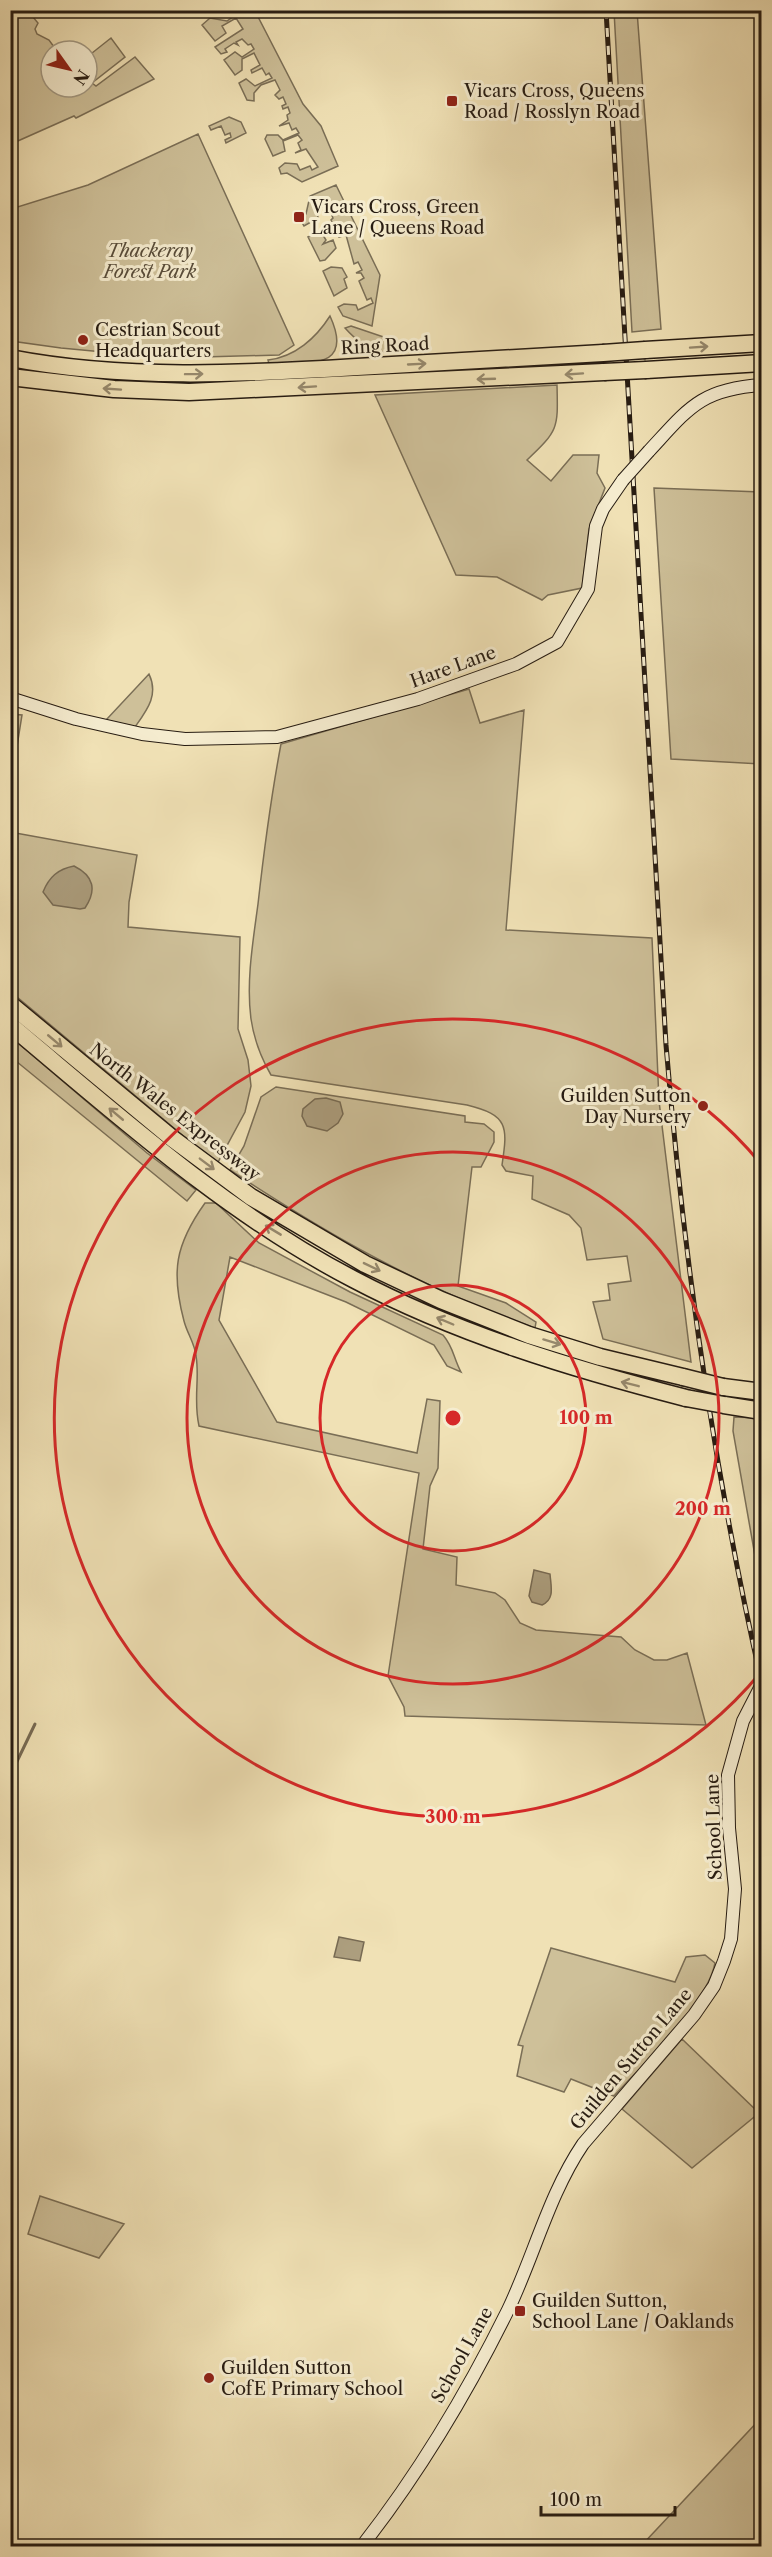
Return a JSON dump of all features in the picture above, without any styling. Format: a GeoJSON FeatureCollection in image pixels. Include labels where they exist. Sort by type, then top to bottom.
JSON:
{"type":"FeatureCollection","features":[{"type":"Feature","properties":{"kind":"highway","name":"Ring Road"},"geometry":{"type":"LineString","coordinates":[[10,358],[100,369],[191,374],[255,373],[759,342]]}},
{"type":"Feature","properties":{"kind":"highway","name":"Ring Road"},"geometry":{"type":"LineString","coordinates":[[10,377],[114,389],[189,392],[762,363]]}},
{"type":"Feature","properties":{"kind":"highway","name":"North Wales Expressway"},"geometry":{"type":"LineString","coordinates":[[10,1004],[173,1139],[251,1197],[364,1264],[441,1300],[529,1335],[600,1357],[723,1387],[762,1392]]}},
{"type":"Feature","properties":{"kind":"highway","name":"North Wales Expressway"},"geometry":{"type":"LineString","coordinates":[[10,1025],[162,1153],[242,1211],[353,1280],[448,1323],[614,1379],[686,1398],[762,1411]]}},
{"type":"Feature","properties":{"kind":"street","name":"Hare Lane"},"geometry":{"type":"LineString","coordinates":[[10,698],[76,718],[142,734],[185,739],[277,737],[418,699],[516,664],[557,642],[588,589],[596,526],[603,509],[623,480],[700,399],[724,390],[762,385]]}},
{"type":"Feature","properties":{"kind":"street","name":"School Lane"},"geometry":{"type":"LineString","coordinates":[[731,1938],[735,1889],[729,1828],[728,1775],[734,1747],[762,1684]]}},
{"type":"Feature","properties":{"kind":"street","name":"Guilden Sutton Lane"},"geometry":{"type":"LineString","coordinates":[[568,2167],[583,2144],[694,2015],[714,1986],[731,1938]]}},
{"type":"Feature","properties":{"kind":"street","name":"School Lane"},"geometry":{"type":"LineString","coordinates":[[362,2547],[410,2482],[472,2377],[508,2310],[568,2167]]}},
{"type":"Feature","properties":{"kind":"green space"},"geometry":{"type":"Polygon","coordinates":[[[11,10],[28,11],[38,23],[35,29],[37,34],[47,39],[39,39],[39,99],[99,99],[99,84],[135,57],[154,79],[76,118],[74,116],[11,144],[11,10]]]}},
{"type":"Feature","properties":{"kind":"green space"},"geometry":{"type":"Polygon","coordinates":[[[230,11],[255,11],[303,104],[321,126],[338,166],[302,182],[287,173],[281,174],[279,168],[285,163],[297,164],[300,170],[310,166],[312,170],[318,167],[306,149],[295,153],[301,150],[298,143],[302,140],[298,135],[283,141],[285,151],[273,156],[265,139],[267,135],[278,135],[283,140],[299,133],[296,128],[292,130],[289,123],[279,126],[288,120],[287,115],[290,113],[288,107],[283,109],[282,106],[286,104],[283,97],[279,99],[275,95],[280,90],[275,80],[261,85],[254,93],[254,101],[247,100],[239,83],[246,79],[255,86],[272,78],[269,73],[266,75],[262,68],[252,73],[251,70],[260,65],[254,53],[242,59],[242,70],[235,75],[224,60],[235,52],[242,57],[254,49],[251,44],[248,45],[242,39],[236,42],[238,45],[234,43],[225,49],[227,52],[221,54],[215,47],[243,29],[236,18],[222,26],[226,33],[215,41],[202,25],[210,18],[227,21],[234,16],[230,11]]]}},
{"type":"Feature","properties":{"kind":"green space"},"geometry":{"type":"Polygon","coordinates":[[[614,11],[637,11],[661,329],[632,332],[614,11]]]}},
{"type":"Feature","properties":{"kind":"green space"},"geometry":{"type":"Polygon","coordinates":[[[111,38],[125,57],[99,77],[99,48],[111,38]]]}},
{"type":"Feature","properties":{"kind":"green space"},"geometry":{"type":"Polygon","coordinates":[[[229,117],[241,122],[246,133],[226,143],[225,140],[231,137],[230,133],[225,135],[221,126],[211,130],[209,126],[229,117]]]}},
{"type":"Feature","properties":{"kind":"green space","name":"Thackeray Forest Park"},"geometry":{"type":"Polygon","coordinates":[[[198,134],[294,345],[279,355],[167,358],[11,341],[11,209],[88,185],[198,134]]]}},
{"type":"Feature","properties":{"kind":"green space"},"geometry":{"type":"Polygon","coordinates":[[[336,185],[380,275],[372,326],[343,316],[338,307],[344,304],[356,305],[358,310],[373,303],[371,298],[367,300],[359,281],[364,278],[361,273],[356,273],[362,270],[358,262],[354,264],[346,235],[339,237],[338,235],[343,232],[341,227],[336,229],[327,205],[317,209],[318,218],[304,226],[299,217],[306,214],[310,196],[336,185]]]}},
{"type":"Feature","properties":{"kind":"green space"},"geometry":{"type":"Polygon","coordinates":[[[321,232],[326,240],[323,244],[333,240],[336,248],[325,260],[320,261],[308,237],[321,232]]]}},
{"type":"Feature","properties":{"kind":"green space"},"geometry":{"type":"Polygon","coordinates":[[[331,267],[342,268],[347,277],[344,279],[347,288],[334,296],[323,271],[331,267]]]}},
{"type":"Feature","properties":{"kind":"green space"},"geometry":{"type":"Polygon","coordinates":[[[330,316],[336,334],[336,346],[332,355],[312,362],[269,364],[268,360],[287,355],[304,345],[330,316]]]}},
{"type":"Feature","properties":{"kind":"green space"},"geometry":{"type":"Polygon","coordinates":[[[351,326],[422,350],[389,352],[371,349],[345,328],[351,326]]]}},
{"type":"Feature","properties":{"kind":"green space"},"geometry":{"type":"Polygon","coordinates":[[[557,385],[557,411],[554,427],[545,442],[527,460],[551,481],[573,455],[599,455],[597,473],[605,488],[589,529],[582,588],[548,595],[542,600],[497,577],[456,575],[375,395],[557,385]]]}},
{"type":"Feature","properties":{"kind":"green space"},"geometry":{"type":"Polygon","coordinates":[[[654,488],[761,492],[761,764],[671,759],[654,488]]]}},
{"type":"Feature","properties":{"kind":"green space"},"geometry":{"type":"Polygon","coordinates":[[[149,674],[153,689],[152,696],[135,727],[106,720],[149,674]]]}},
{"type":"Feature","properties":{"kind":"green space"},"geometry":{"type":"Polygon","coordinates":[[[469,689],[480,723],[524,710],[506,930],[652,938],[659,1101],[691,1362],[603,1339],[593,1302],[610,1300],[608,1284],[631,1281],[627,1256],[587,1260],[581,1228],[569,1215],[532,1199],[533,1176],[506,1171],[502,1165],[505,1141],[502,1124],[498,1118],[491,1113],[467,1105],[271,1075],[256,1041],[252,1026],[249,991],[251,962],[268,824],[281,744],[469,689]]]}},
{"type":"Feature","properties":{"kind":"green space"},"geometry":{"type":"Polygon","coordinates":[[[10,714],[22,715],[11,784],[10,714]]]}},
{"type":"Feature","properties":{"kind":"green space"},"geometry":{"type":"Polygon","coordinates":[[[10,832],[137,855],[129,902],[128,927],[240,937],[238,1029],[248,1060],[251,1086],[245,1112],[217,1164],[11,992],[10,832]]]}},
{"type":"Feature","properties":{"kind":"green space"},"geometry":{"type":"Polygon","coordinates":[[[11,1037],[147,1153],[196,1190],[187,1201],[11,1057],[11,1037]]]}},
{"type":"Feature","properties":{"kind":"green space"},"geometry":{"type":"Polygon","coordinates":[[[276,1087],[465,1116],[465,1122],[484,1124],[494,1132],[494,1142],[481,1167],[472,1167],[458,1286],[506,1303],[536,1322],[535,1328],[453,1296],[377,1259],[304,1217],[230,1170],[244,1146],[261,1097],[276,1087]]]}},
{"type":"Feature","properties":{"kind":"green space"},"geometry":{"type":"Polygon","coordinates":[[[205,1203],[216,1203],[259,1243],[350,1292],[443,1335],[461,1372],[447,1366],[434,1345],[346,1302],[230,1257],[219,1320],[277,1422],[417,1453],[427,1399],[440,1401],[438,1468],[430,1486],[423,1549],[457,1557],[456,1585],[495,1593],[505,1600],[520,1623],[536,1630],[621,1637],[635,1650],[654,1660],[667,1660],[687,1653],[706,1725],[405,1716],[404,1707],[388,1676],[419,1473],[199,1426],[196,1356],[180,1304],[177,1273],[178,1259],[187,1232],[205,1203]]]}},
{"type":"Feature","properties":{"kind":"green space"},"geometry":{"type":"Polygon","coordinates":[[[734,1417],[761,1418],[761,1590],[733,1431],[734,1417]]]}},
{"type":"Feature","properties":{"kind":"green space"},"geometry":{"type":"Polygon","coordinates":[[[551,1948],[675,1982],[686,1957],[705,1955],[715,1963],[710,1979],[687,2014],[614,2096],[571,2079],[564,2092],[517,2076],[523,2046],[518,2045],[551,1948]]]}},
{"type":"Feature","properties":{"kind":"green space"},"geometry":{"type":"Polygon","coordinates":[[[682,2039],[759,2113],[692,2168],[622,2109],[682,2039]]]}},
{"type":"Feature","properties":{"kind":"green space"},"geometry":{"type":"Polygon","coordinates":[[[40,2196],[124,2224],[99,2258],[28,2234],[40,2196]]]}},
{"type":"Feature","properties":{"kind":"green space"},"geometry":{"type":"Polygon","coordinates":[[[761,2418],[761,2546],[641,2546],[761,2418]]]}},
{"type":"Feature","properties":{"kind":"shaded area"},"geometry":{"type":"Polygon","coordinates":[[[74,866],[86,874],[92,884],[89,901],[85,908],[80,909],[53,905],[43,892],[45,887],[51,878],[63,869],[74,866]]]}},
{"type":"Feature","properties":{"kind":"shaded area"},"geometry":{"type":"Polygon","coordinates":[[[326,1098],[340,1102],[343,1114],[338,1123],[327,1131],[307,1126],[302,1116],[303,1109],[315,1099],[326,1098]]]}},
{"type":"Feature","properties":{"kind":"shaded area"},"geometry":{"type":"Polygon","coordinates":[[[534,1570],[550,1574],[551,1596],[542,1605],[532,1602],[529,1596],[534,1570]]]}},
{"type":"Feature","properties":{"kind":"shaded area"},"geometry":{"type":"Polygon","coordinates":[[[339,1937],[364,1942],[360,1961],[334,1957],[339,1937]]]}},
{"type":"Feature","properties":{"kind":"waterway"},"geometry":{"type":"LineString","coordinates":[[10,1776],[35,1724]]}},
{"type":"Feature","properties":{"kind":"railway"},"geometry":{"type":"LineString","coordinates":[[606,10],[666,1045],[673,1126],[692,1286],[715,1446],[762,1684]]}},
{"type":"Feature","properties":{"kind":"place","name":"Vicars Cross, Queens Road / Rosslyn Road"},"geometry":{"type":"Point","coordinates":[452,101]}},
{"type":"Feature","properties":{"kind":"place","name":"Vicars Cross, Green Lane / Queens Road"},"geometry":{"type":"Point","coordinates":[299,217]}},
{"type":"Feature","properties":{"kind":"place","name":"Cestrian Scout Headquarters"},"geometry":{"type":"Point","coordinates":[83,340]}},
{"type":"Feature","properties":{"kind":"place","name":"Guilden Sutton Day Nursery"},"geometry":{"type":"Point","coordinates":[703,1106]}},
{"type":"Feature","properties":{"kind":"place","name":"Guilden Sutton, School Lane / Oaklands"},"geometry":{"type":"Point","coordinates":[520,2311]}},
{"type":"Feature","properties":{"kind":"place","name":"Guilden Sutton CofE Primary School"},"geometry":{"type":"Point","coordinates":[209,2378]}}]}
